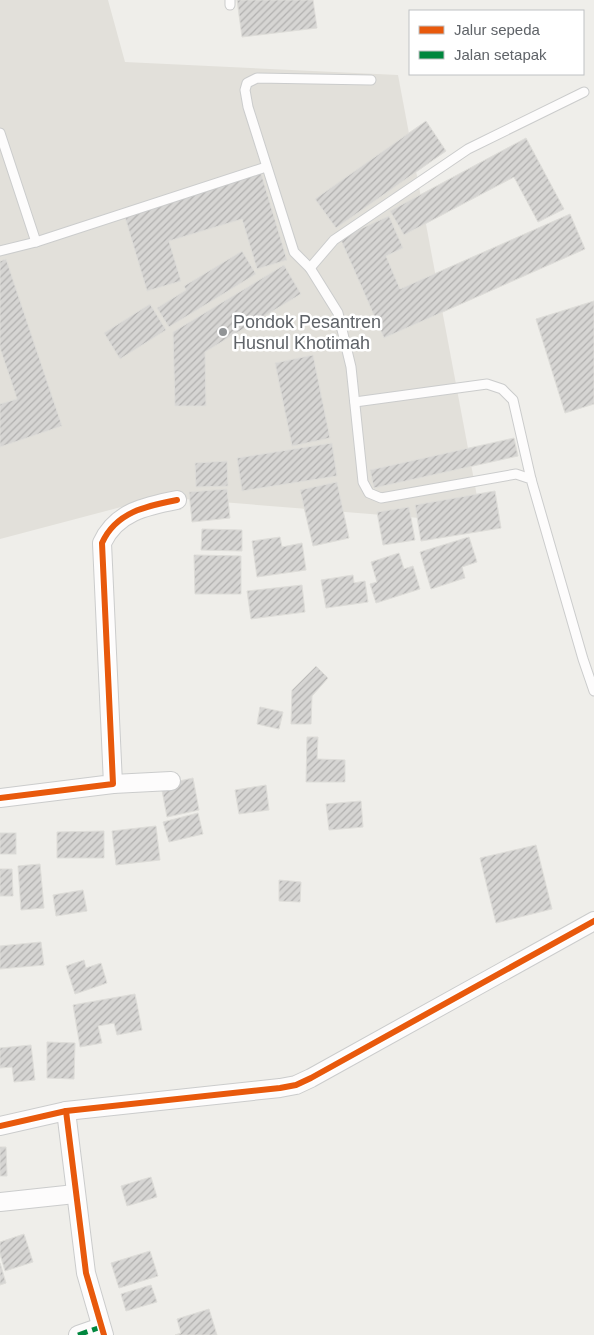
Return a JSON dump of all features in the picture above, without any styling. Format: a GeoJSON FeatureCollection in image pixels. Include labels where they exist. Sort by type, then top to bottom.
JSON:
{"type":"FeatureCollection","features":[{"type":"Feature","properties":{"kind":"street"},"geometry":{"type":"LineString","coordinates":[[113,784],[102,543],[106,533],[121,518],[147,505],[177,500]]}},
{"type":"Feature","properties":{"kind":"street"},"geometry":{"type":"LineString","coordinates":[[0,798],[113,784],[171,781]]}},
{"type":"Feature","properties":{"kind":"street"},"geometry":{"type":"LineString","coordinates":[[0,1126],[66,1110],[296,1085],[594,921]]}},
{"type":"Feature","properties":{"kind":"street"},"geometry":{"type":"LineString","coordinates":[[66,1110],[86,1274],[102,1331],[78,1335]]}},
{"type":"Feature","properties":{"kind":"street"},"geometry":{"type":"LineString","coordinates":[[0,1202],[75,1194]]}},
{"type":"Feature","properties":{"kind":"lane"},"geometry":{"type":"LineString","coordinates":[[371,80],[257,78],[247,83],[245,90],[248,107],[266,167],[294,252],[310,268],[338,313],[351,367],[363,482],[369,493],[381,498],[516,474],[531,479]]}},
{"type":"Feature","properties":{"kind":"lane"},"geometry":{"type":"LineString","coordinates":[[310,268],[334,240],[468,149],[584,92]]}},
{"type":"Feature","properties":{"kind":"lane"},"geometry":{"type":"LineString","coordinates":[[0,133],[36,242]]}},
{"type":"Feature","properties":{"kind":"lane"},"geometry":{"type":"LineString","coordinates":[[0,251],[36,242],[266,167]]}},
{"type":"Feature","properties":{"kind":"lane"},"geometry":{"type":"LineString","coordinates":[[355,402],[487,384],[502,390],[513,400],[531,479],[594,691]]}},
{"type":"Feature","properties":{"kind":"shaded area","name":"Pondok Pesantren Husnul Khotimah"},"geometry":{"type":"Polygon","coordinates":[[[0,0],[108,0],[125,62],[398,75],[482,523],[159,497],[0,539],[0,0]]]}},
{"type":"Feature","properties":{"kind":"building"},"geometry":{"type":"Polygon","coordinates":[[[237,0],[313,0],[317,28],[242,37],[237,0]]]}},
{"type":"Feature","properties":{"kind":"building"},"geometry":{"type":"Polygon","coordinates":[[[426,121],[446,151],[336,228],[315,199],[426,121]]]}},
{"type":"Feature","properties":{"kind":"building"},"geometry":{"type":"Polygon","coordinates":[[[526,138],[564,209],[538,222],[514,177],[404,235],[390,211],[526,138]]]}},
{"type":"Feature","properties":{"kind":"building"},"geometry":{"type":"Polygon","coordinates":[[[261,173],[287,260],[257,269],[242,219],[169,241],[181,281],[147,291],[124,214],[261,173]]]}},
{"type":"Feature","properties":{"kind":"building"},"geometry":{"type":"Polygon","coordinates":[[[570,214],[585,249],[384,338],[340,238],[389,216],[403,248],[386,256],[400,289],[570,214]]]}},
{"type":"Feature","properties":{"kind":"building"},"geometry":{"type":"Polygon","coordinates":[[[242,251],[256,274],[169,327],[157,308],[186,290],[184,286],[242,251]]]}},
{"type":"Feature","properties":{"kind":"building"},"geometry":{"type":"Polygon","coordinates":[[[6,259],[62,426],[0,447],[0,404],[17,399],[0,348],[0,261],[6,259]]]}},
{"type":"Feature","properties":{"kind":"building"},"geometry":{"type":"Polygon","coordinates":[[[284,265],[301,294],[205,352],[206,406],[175,406],[173,332],[284,265]]]}},
{"type":"Feature","properties":{"kind":"building"},"geometry":{"type":"Polygon","coordinates":[[[594,301],[594,404],[565,413],[536,319],[594,301]]]}},
{"type":"Feature","properties":{"kind":"building"},"geometry":{"type":"Polygon","coordinates":[[[150,304],[166,330],[120,359],[104,333],[150,304]]]}},
{"type":"Feature","properties":{"kind":"building"},"geometry":{"type":"Polygon","coordinates":[[[313,355],[330,438],[292,446],[275,363],[313,355]]]}},
{"type":"Feature","properties":{"kind":"building"},"geometry":{"type":"Polygon","coordinates":[[[514,438],[518,456],[374,488],[370,470],[514,438]]]}},
{"type":"Feature","properties":{"kind":"building"},"geometry":{"type":"Polygon","coordinates":[[[332,443],[337,476],[242,491],[237,458],[332,443]]]}},
{"type":"Feature","properties":{"kind":"building"},"geometry":{"type":"Polygon","coordinates":[[[227,461],[228,486],[196,487],[195,463],[227,461]]]}},
{"type":"Feature","properties":{"kind":"building"},"geometry":{"type":"Polygon","coordinates":[[[337,482],[349,538],[313,546],[300,490],[337,482]]]}},
{"type":"Feature","properties":{"kind":"building"},"geometry":{"type":"Polygon","coordinates":[[[227,489],[230,518],[192,522],[189,492],[227,489]]]}},
{"type":"Feature","properties":{"kind":"building"},"geometry":{"type":"Polygon","coordinates":[[[495,491],[501,528],[421,541],[415,505],[495,491]]]}},
{"type":"Feature","properties":{"kind":"building"},"geometry":{"type":"Polygon","coordinates":[[[409,507],[415,540],[383,545],[377,512],[409,507]]]}},
{"type":"Feature","properties":{"kind":"building"},"geometry":{"type":"Polygon","coordinates":[[[202,529],[242,530],[242,551],[201,550],[202,529]]]}},
{"type":"Feature","properties":{"kind":"building"},"geometry":{"type":"Polygon","coordinates":[[[280,537],[282,547],[302,543],[306,570],[257,577],[252,541],[280,537]]]}},
{"type":"Feature","properties":{"kind":"building"},"geometry":{"type":"Polygon","coordinates":[[[469,537],[477,562],[462,567],[465,578],[431,589],[420,552],[469,537]]]}},
{"type":"Feature","properties":{"kind":"building"},"geometry":{"type":"Polygon","coordinates":[[[399,553],[404,569],[413,566],[420,589],[376,603],[370,584],[377,582],[371,562],[399,553]]]}},
{"type":"Feature","properties":{"kind":"building"},"geometry":{"type":"Polygon","coordinates":[[[194,555],[241,556],[241,594],[195,594],[194,555]]]}},
{"type":"Feature","properties":{"kind":"building"},"geometry":{"type":"Polygon","coordinates":[[[353,575],[354,583],[365,581],[368,602],[326,608],[321,580],[353,575]]]}},
{"type":"Feature","properties":{"kind":"building"},"geometry":{"type":"Polygon","coordinates":[[[302,585],[305,612],[251,619],[247,591],[302,585]]]}},
{"type":"Feature","properties":{"kind":"building"},"geometry":{"type":"Polygon","coordinates":[[[316,666],[328,678],[312,696],[311,724],[291,724],[292,690],[316,666]]]}},
{"type":"Feature","properties":{"kind":"building"},"geometry":{"type":"Polygon","coordinates":[[[260,707],[283,712],[279,729],[257,724],[260,707]]]}},
{"type":"Feature","properties":{"kind":"building"},"geometry":{"type":"Polygon","coordinates":[[[307,737],[318,737],[317,759],[345,760],[345,782],[306,782],[307,737]]]}},
{"type":"Feature","properties":{"kind":"building"},"geometry":{"type":"Polygon","coordinates":[[[193,778],[199,810],[167,817],[161,785],[193,778]]]}},
{"type":"Feature","properties":{"kind":"building"},"geometry":{"type":"Polygon","coordinates":[[[266,785],[269,810],[239,814],[235,790],[266,785]]]}},
{"type":"Feature","properties":{"kind":"building"},"geometry":{"type":"Polygon","coordinates":[[[361,801],[363,827],[329,830],[326,804],[361,801]]]}},
{"type":"Feature","properties":{"kind":"building"},"geometry":{"type":"Polygon","coordinates":[[[198,813],[203,834],[169,842],[163,822],[198,813]]]}},
{"type":"Feature","properties":{"kind":"building"},"geometry":{"type":"Polygon","coordinates":[[[156,826],[160,860],[116,865],[112,831],[156,826]]]}},
{"type":"Feature","properties":{"kind":"building"},"geometry":{"type":"Polygon","coordinates":[[[104,831],[104,858],[57,858],[57,832],[104,831]]]}},
{"type":"Feature","properties":{"kind":"building"},"geometry":{"type":"Polygon","coordinates":[[[0,833],[16,833],[16,854],[0,854],[0,833]]]}},
{"type":"Feature","properties":{"kind":"building"},"geometry":{"type":"Polygon","coordinates":[[[536,845],[552,909],[496,923],[480,858],[536,845]]]}},
{"type":"Feature","properties":{"kind":"building"},"geometry":{"type":"Polygon","coordinates":[[[40,864],[44,908],[21,910],[18,866],[40,864]]]}},
{"type":"Feature","properties":{"kind":"building"},"geometry":{"type":"Polygon","coordinates":[[[0,869],[12,869],[13,896],[0,896],[0,869]]]}},
{"type":"Feature","properties":{"kind":"building"},"geometry":{"type":"Polygon","coordinates":[[[279,880],[301,882],[300,902],[279,901],[279,880]]]}},
{"type":"Feature","properties":{"kind":"building"},"geometry":{"type":"Polygon","coordinates":[[[83,890],[87,911],[56,916],[53,895],[83,890]]]}},
{"type":"Feature","properties":{"kind":"building"},"geometry":{"type":"Polygon","coordinates":[[[41,942],[44,965],[0,969],[0,946],[41,942]]]}},
{"type":"Feature","properties":{"kind":"building"},"geometry":{"type":"Polygon","coordinates":[[[84,960],[86,968],[101,963],[107,983],[75,994],[66,966],[84,960]]]}},
{"type":"Feature","properties":{"kind":"building"},"geometry":{"type":"Polygon","coordinates":[[[135,994],[142,1030],[117,1035],[114,1023],[98,1026],[102,1043],[80,1047],[73,1005],[135,994]]]}},
{"type":"Feature","properties":{"kind":"building"},"geometry":{"type":"Polygon","coordinates":[[[47,1042],[75,1043],[74,1079],[47,1078],[47,1042]]]}},
{"type":"Feature","properties":{"kind":"building"},"geometry":{"type":"Polygon","coordinates":[[[31,1045],[35,1080],[14,1082],[12,1067],[0,1068],[0,1048],[31,1045]]]}},
{"type":"Feature","properties":{"kind":"building"},"geometry":{"type":"Polygon","coordinates":[[[0,1147],[6,1147],[7,1176],[0,1176],[0,1147]]]}},
{"type":"Feature","properties":{"kind":"building"},"geometry":{"type":"Polygon","coordinates":[[[151,1177],[157,1197],[127,1206],[121,1186],[151,1177]]]}},
{"type":"Feature","properties":{"kind":"building"},"geometry":{"type":"Polygon","coordinates":[[[24,1234],[33,1262],[5,1271],[0,1254],[0,1242],[24,1234]]]}},
{"type":"Feature","properties":{"kind":"building"},"geometry":{"type":"Polygon","coordinates":[[[150,1251],[158,1276],[119,1288],[111,1263],[150,1251]]]}},
{"type":"Feature","properties":{"kind":"building"},"geometry":{"type":"Polygon","coordinates":[[[0,1263],[6,1283],[0,1285],[0,1263]]]}},
{"type":"Feature","properties":{"kind":"building"},"geometry":{"type":"Polygon","coordinates":[[[151,1285],[157,1302],[126,1311],[121,1294],[151,1285]]]}},
{"type":"Feature","properties":{"kind":"building"},"geometry":{"type":"Polygon","coordinates":[[[209,1309],[217,1335],[175,1335],[181,1333],[177,1319],[209,1309]]]}},
{"type":"Feature","properties":{"kind":"marked path"},"geometry":{"type":"LineString","coordinates":[[78,1335],[101,1327]]}},
{"type":"Feature","properties":{"kind":"cycle path"},"geometry":{"type":"LineString","coordinates":[[0,798],[113,784],[102,543],[108,532],[124,517],[143,508],[177,500]]}},
{"type":"Feature","properties":{"kind":"cycle path"},"geometry":{"type":"LineString","coordinates":[[0,1126],[66,1111],[296,1085],[594,921]]}},
{"type":"Feature","properties":{"kind":"cycle path"},"geometry":{"type":"LineString","coordinates":[[66,1111],[86,1273],[104,1335]]}},
{"type":"Feature","properties":{"kind":"place","name":"Pondok Pesantren Husnul Khotimah"},"geometry":{"type":"Point","coordinates":[223,332]}}]}
